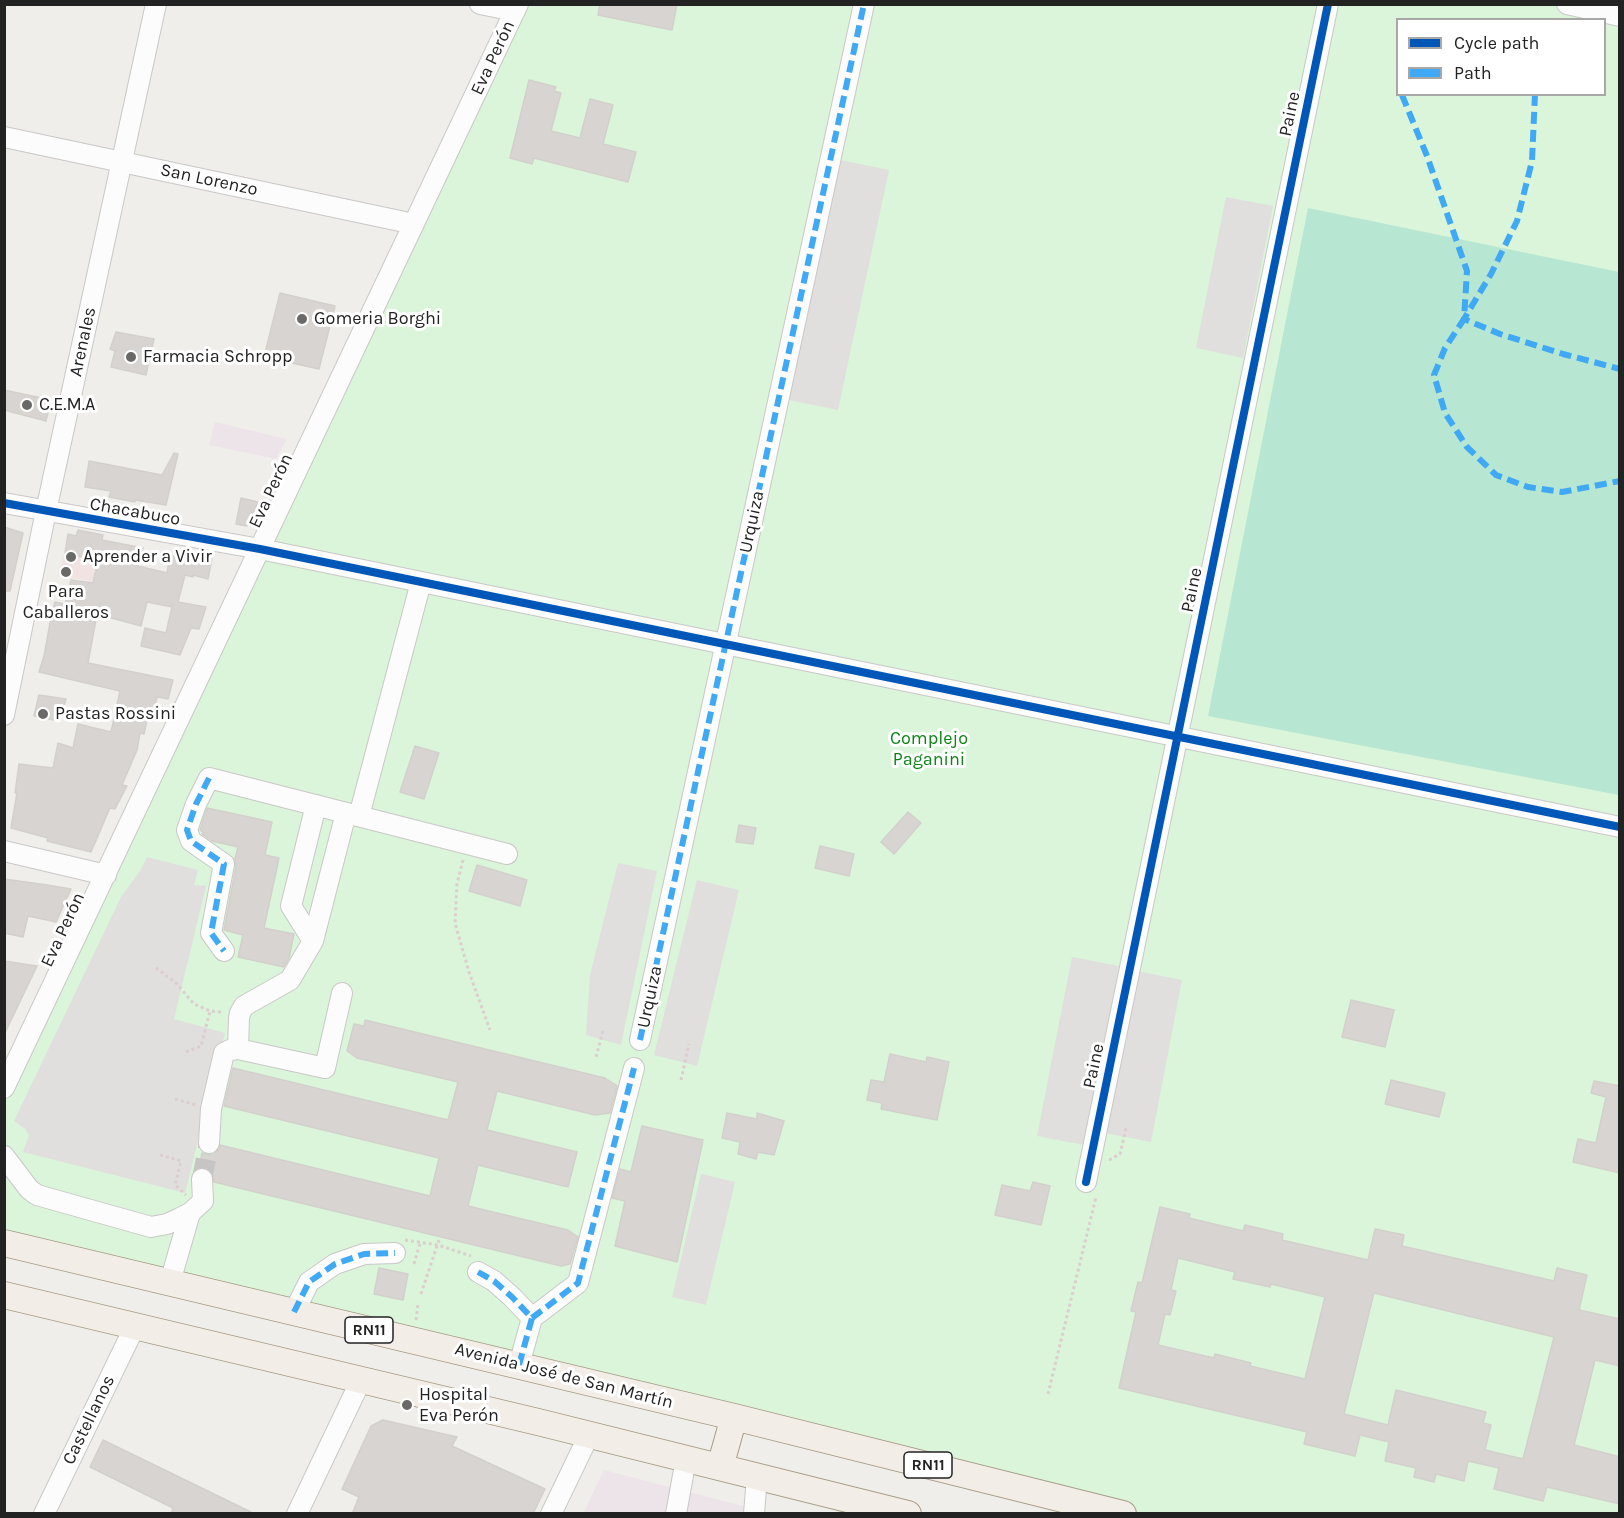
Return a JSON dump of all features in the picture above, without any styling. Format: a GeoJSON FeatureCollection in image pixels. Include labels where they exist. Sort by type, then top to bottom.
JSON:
{"type":"FeatureCollection","features":[{"type":"Feature","properties":{"kind":"main road","name":"Avenida José de San Martín"},"geometry":{"type":"LineString","coordinates":[[4,1243],[734,1417],[1123,1514]]}},
{"type":"Feature","properties":{"kind":"main road"},"geometry":{"type":"LineString","coordinates":[[4,1295],[908,1514]]}},
{"type":"Feature","properties":{"kind":"main road"},"geometry":{"type":"LineString","coordinates":[[720,1467],[734,1417]]}},
{"type":"Feature","properties":{"kind":"street","name":"Arenales"},"geometry":{"type":"LineString","coordinates":[[4,715],[156,4]]}},
{"type":"Feature","properties":{"kind":"street"},"geometry":{"type":"LineString","coordinates":[[480,4],[517,8]]}},
{"type":"Feature","properties":{"kind":"street","name":"Urquiza"},"geometry":{"type":"LineString","coordinates":[[640,1040],[864,4]]}},
{"type":"Feature","properties":{"kind":"street","name":"Paine"},"geometry":{"type":"LineString","coordinates":[[1091,1189],[1177,737],[1328,4]]}},
{"type":"Feature","properties":{"kind":"street"},"geometry":{"type":"LineString","coordinates":[[1567,4],[1620,16]]}},
{"type":"Feature","properties":{"kind":"street","name":"Eva Perón"},"geometry":{"type":"LineString","coordinates":[[4,1088],[517,8]]}},
{"type":"Feature","properties":{"kind":"street","name":"San Lorenzo"},"geometry":{"type":"LineString","coordinates":[[4,137],[414,224]]}},
{"type":"Feature","properties":{"kind":"street","name":"Chacabuco"},"geometry":{"type":"LineString","coordinates":[[4,503],[260,549],[1620,827]]}},
{"type":"Feature","properties":{"kind":"street"},"geometry":{"type":"LineString","coordinates":[[238,1049],[240,1013],[244,1006],[290,980],[313,941],[421,582]]}},
{"type":"Feature","properties":{"kind":"street"},"geometry":{"type":"LineString","coordinates":[[224,951],[211,933],[224,864],[190,841],[187,830],[196,804],[209,778],[507,854]]}},
{"type":"Feature","properties":{"kind":"street"},"geometry":{"type":"LineString","coordinates":[[313,941],[291,906],[316,805]]}},
{"type":"Feature","properties":{"kind":"street"},"geometry":{"type":"LineString","coordinates":[[4,851],[106,874]]}},
{"type":"Feature","properties":{"kind":"street"},"geometry":{"type":"LineString","coordinates":[[208,1143],[211,1109],[224,1053],[238,1049],[325,1068],[342,993]]}},
{"type":"Feature","properties":{"kind":"street"},"geometry":{"type":"LineString","coordinates":[[519,1365],[532,1318],[578,1283],[634,1068]]}},
{"type":"Feature","properties":{"kind":"street"},"geometry":{"type":"LineString","coordinates":[[4,1156],[28,1189],[37,1195],[151,1227],[167,1224],[204,1201],[202,1179]]}},
{"type":"Feature","properties":{"kind":"street"},"geometry":{"type":"LineString","coordinates":[[170,1282],[194,1209]]}},
{"type":"Feature","properties":{"kind":"street"},"geometry":{"type":"LineString","coordinates":[[294,1312],[309,1282],[335,1264],[364,1254],[396,1247]]}},
{"type":"Feature","properties":{"kind":"street"},"geometry":{"type":"LineString","coordinates":[[476,1266],[532,1318]]}},
{"type":"Feature","properties":{"kind":"street","name":"Castellanos"},"geometry":{"type":"LineString","coordinates":[[44,1514],[135,1326]]}},
{"type":"Feature","properties":{"kind":"street"},"geometry":{"type":"LineString","coordinates":[[297,1514],[361,1380]]}},
{"type":"Feature","properties":{"kind":"street"},"geometry":{"type":"LineString","coordinates":[[551,1514],[589,1435]]}},
{"type":"Feature","properties":{"kind":"street"},"geometry":{"type":"LineString","coordinates":[[676,1514],[686,1459]]}},
{"type":"Feature","properties":{"kind":"street"},"geometry":{"type":"LineString","coordinates":[[754,1514],[756,1476]]}},
{"type":"Feature","properties":{"kind":"path"},"geometry":{"type":"LineString","coordinates":[[467,844],[457,884],[455,923],[469,972],[490,1030]]}},
{"type":"Feature","properties":{"kind":"path"},"geometry":{"type":"LineString","coordinates":[[156,968],[176,983],[194,1004],[210,1011],[240,1013]]}},
{"type":"Feature","properties":{"kind":"path"},"geometry":{"type":"LineString","coordinates":[[186,1052],[201,1046],[210,1011]]}},
{"type":"Feature","properties":{"kind":"path"},"geometry":{"type":"LineString","coordinates":[[596,1057],[603,1031]]}},
{"type":"Feature","properties":{"kind":"path"},"geometry":{"type":"LineString","coordinates":[[681,1080],[689,1044]]}},
{"type":"Feature","properties":{"kind":"path"},"geometry":{"type":"LineString","coordinates":[[1105,1166],[1108,1161],[1120,1154],[1126,1128]]}},
{"type":"Feature","properties":{"kind":"path"},"geometry":{"type":"LineString","coordinates":[[160,1155],[181,1161],[175,1185],[194,1209]]}},
{"type":"Feature","properties":{"kind":"path"},"geometry":{"type":"LineString","coordinates":[[1048,1394],[1091,1189]]}},
{"type":"Feature","properties":{"kind":"path"},"geometry":{"type":"LineString","coordinates":[[421,1294],[440,1237]]}},
{"type":"Feature","properties":{"kind":"path"},"geometry":{"type":"LineString","coordinates":[[396,1247],[407,1239],[438,1245],[470,1256],[476,1266]]}},
{"type":"Feature","properties":{"kind":"path"},"geometry":{"type":"LineString","coordinates":[[414,1264],[420,1242]]}},
{"type":"Feature","properties":{"kind":"shaded area"},"geometry":{"type":"Polygon","coordinates":[[[840,160],[889,170],[838,410],[789,400],[840,160]]]}},
{"type":"Feature","properties":{"kind":"shaded area"},"geometry":{"type":"Polygon","coordinates":[[[1226,197],[1273,206],[1243,358],[1196,348],[1226,197]]]}},
{"type":"Feature","properties":{"kind":"shaded area"},"geometry":{"type":"Polygon","coordinates":[[[215,422],[287,439],[276,459],[209,445],[215,422]]]}},
{"type":"Feature","properties":{"kind":"shaded area"},"geometry":{"type":"Polygon","coordinates":[[[65,553],[98,561],[93,582],[58,575],[65,553]]]}},
{"type":"Feature","properties":{"kind":"shaded area"},"geometry":{"type":"Polygon","coordinates":[[[147,857],[198,870],[194,885],[206,886],[174,1019],[225,1033],[185,1193],[23,1152],[29,1135],[14,1121],[121,897],[147,857]]]}},
{"type":"Feature","properties":{"kind":"shaded area"},"geometry":{"type":"Polygon","coordinates":[[[618,863],[657,871],[621,1045],[586,1035],[590,975],[618,863]]]}},
{"type":"Feature","properties":{"kind":"shaded area"},"geometry":{"type":"Polygon","coordinates":[[[697,880],[739,890],[697,1066],[654,1055],[697,880]]]}},
{"type":"Feature","properties":{"kind":"shaded area"},"geometry":{"type":"Polygon","coordinates":[[[1072,957],[1119,966],[1084,1145],[1037,1136],[1072,957]]]}},
{"type":"Feature","properties":{"kind":"shaded area"},"geometry":{"type":"Polygon","coordinates":[[[1137,971],[1182,980],[1151,1142],[1105,1133],[1137,971]]]}},
{"type":"Feature","properties":{"kind":"shaded area"},"geometry":{"type":"Polygon","coordinates":[[[701,1174],[735,1182],[706,1305],[672,1297],[701,1174]]]}},
{"type":"Feature","properties":{"kind":"shaded area"},"geometry":{"type":"Polygon","coordinates":[[[604,1470],[770,1513],[583,1514],[604,1470]]]}},
{"type":"Feature","properties":{"kind":"green space","name":"Complejo Paganini"},"geometry":{"type":"Polygon","coordinates":[[[1567,4],[1619,16],[1619,1513],[1123,1513],[5,1243],[4,1088],[518,5],[1567,4]]]}},
{"type":"Feature","properties":{"kind":"green space"},"geometry":{"type":"Polygon","coordinates":[[[1308,208],[1619,272],[1619,795],[1208,716],[1308,208]]]}},
{"type":"Feature","properties":{"kind":"building"},"geometry":{"type":"Polygon","coordinates":[[[600,4],[677,4],[672,30],[598,15],[600,4]]]}},
{"type":"Feature","properties":{"kind":"building"},"geometry":{"type":"Polygon","coordinates":[[[529,80],[556,87],[554,91],[561,93],[551,131],[580,138],[590,99],[613,105],[603,144],[636,152],[628,182],[534,158],[532,164],[510,158],[529,80]]]}},
{"type":"Feature","properties":{"kind":"building","name":"Gomeria Borghi"},"geometry":{"type":"Polygon","coordinates":[[[280,293],[335,306],[319,369],[264,357],[280,293]]]}},
{"type":"Feature","properties":{"kind":"building","name":"Farmacia Schropp"},"geometry":{"type":"Polygon","coordinates":[[[116,332],[154,339],[146,375],[111,367],[115,351],[110,349],[116,332]]]}},
{"type":"Feature","properties":{"kind":"building","name":"C.E.M.A"},"geometry":{"type":"Polygon","coordinates":[[[4,390],[51,400],[46,421],[4,410],[4,390]]]}},
{"type":"Feature","properties":{"kind":"building"},"geometry":{"type":"Polygon","coordinates":[[[174,453],[178,454],[166,505],[109,497],[111,491],[85,487],[89,461],[162,475],[174,453]]]}},
{"type":"Feature","properties":{"kind":"building"},"geometry":{"type":"Polygon","coordinates":[[[241,498],[258,502],[247,526],[236,524],[241,498]]]}},
{"type":"Feature","properties":{"kind":"building"},"geometry":{"type":"Polygon","coordinates":[[[4,527],[23,533],[10,591],[4,591],[4,527]]]}},
{"type":"Feature","properties":{"kind":"building"},"geometry":{"type":"Polygon","coordinates":[[[78,530],[103,535],[102,540],[143,548],[138,566],[167,573],[170,555],[196,561],[197,555],[212,559],[208,579],[185,575],[178,602],[206,607],[199,629],[191,628],[180,655],[141,646],[145,628],[166,633],[172,607],[147,602],[141,626],[97,614],[88,663],[173,680],[168,699],[157,697],[152,717],[148,716],[144,734],[140,733],[137,750],[122,785],[127,786],[115,809],[110,808],[91,852],[47,841],[48,838],[11,828],[19,764],[53,768],[58,743],[73,748],[78,724],[111,732],[120,691],[39,672],[55,602],[65,604],[71,580],[93,583],[98,561],[65,553],[68,534],[76,536],[78,530]]]}},
{"type":"Feature","properties":{"kind":"building"},"geometry":{"type":"Polygon","coordinates":[[[39,695],[66,699],[62,713],[55,712],[54,720],[34,716],[39,695]]]}},
{"type":"Feature","properties":{"kind":"building"},"geometry":{"type":"Polygon","coordinates":[[[415,746],[439,753],[424,799],[400,792],[415,746]]]}},
{"type":"Feature","properties":{"kind":"building"},"geometry":{"type":"Polygon","coordinates":[[[207,808],[272,822],[265,855],[279,858],[264,928],[294,934],[289,958],[284,967],[238,957],[243,935],[224,930],[238,847],[212,841],[202,834],[200,830],[207,808]]]}},
{"type":"Feature","properties":{"kind":"building"},"geometry":{"type":"Polygon","coordinates":[[[908,812],[921,823],[894,854],[881,842],[908,812]]]}},
{"type":"Feature","properties":{"kind":"building"},"geometry":{"type":"Polygon","coordinates":[[[739,825],[756,828],[753,844],[736,842],[739,825]]]}},
{"type":"Feature","properties":{"kind":"building"},"geometry":{"type":"Polygon","coordinates":[[[820,846],[854,854],[849,876],[815,868],[820,846]]]}},
{"type":"Feature","properties":{"kind":"building"},"geometry":{"type":"Polygon","coordinates":[[[477,865],[527,880],[520,906],[469,891],[477,865]]]}},
{"type":"Feature","properties":{"kind":"building"},"geometry":{"type":"Polygon","coordinates":[[[4,879],[71,889],[56,922],[28,916],[23,937],[4,933],[4,879]]]}},
{"type":"Feature","properties":{"kind":"building"},"geometry":{"type":"Polygon","coordinates":[[[4,961],[37,966],[4,1035],[4,961]]]}},
{"type":"Feature","properties":{"kind":"building"},"geometry":{"type":"Polygon","coordinates":[[[1351,1000],[1394,1010],[1385,1047],[1342,1037],[1351,1000]]]}},
{"type":"Feature","properties":{"kind":"building"},"geometry":{"type":"Polygon","coordinates":[[[365,1020],[605,1078],[617,1086],[610,1113],[595,1115],[497,1091],[487,1130],[577,1152],[568,1187],[478,1165],[468,1206],[568,1230],[578,1237],[570,1264],[561,1266],[214,1182],[212,1172],[207,1168],[199,1168],[202,1153],[214,1154],[219,1150],[220,1145],[430,1196],[439,1158],[224,1106],[233,1068],[448,1120],[458,1082],[357,1058],[347,1051],[354,1024],[364,1026],[365,1020]]]}},
{"type":"Feature","properties":{"kind":"building"},"geometry":{"type":"Polygon","coordinates":[[[890,1054],[926,1062],[927,1057],[949,1062],[937,1120],[881,1109],[882,1103],[867,1100],[871,1080],[884,1082],[890,1054]]]}},
{"type":"Feature","properties":{"kind":"building"},"geometry":{"type":"Polygon","coordinates":[[[1391,1080],[1445,1093],[1439,1117],[1385,1104],[1391,1080]]]}},
{"type":"Feature","properties":{"kind":"building"},"geometry":{"type":"Polygon","coordinates":[[[1594,1081],[1620,1086],[1620,1173],[1573,1162],[1578,1139],[1596,1143],[1606,1097],[1591,1093],[1594,1081]]]}},
{"type":"Feature","properties":{"kind":"building"},"geometry":{"type":"Polygon","coordinates":[[[727,1113],[757,1119],[757,1113],[784,1121],[774,1155],[758,1152],[756,1159],[738,1154],[740,1142],[722,1138],[727,1113]]]}},
{"type":"Feature","properties":{"kind":"building"},"geometry":{"type":"Polygon","coordinates":[[[642,1126],[703,1140],[677,1262],[615,1246],[625,1201],[612,1198],[620,1169],[631,1172],[642,1126]]]}},
{"type":"Feature","properties":{"kind":"building"},"geometry":{"type":"Polygon","coordinates":[[[1033,1182],[1050,1186],[1041,1225],[995,1215],[1002,1185],[1030,1191],[1033,1182]]]}},
{"type":"Feature","properties":{"kind":"building"},"geometry":{"type":"Polygon","coordinates":[[[1160,1207],[1190,1214],[1189,1218],[1243,1231],[1245,1225],[1283,1234],[1282,1240],[1368,1260],[1375,1229],[1404,1235],[1402,1246],[1554,1281],[1557,1268],[1587,1275],[1579,1310],[1620,1319],[1620,1366],[1595,1360],[1574,1445],[1620,1457],[1620,1504],[1547,1487],[1543,1501],[1494,1489],[1499,1468],[1468,1461],[1464,1481],[1436,1474],[1434,1482],[1414,1477],[1416,1468],[1385,1461],[1389,1442],[1360,1435],[1355,1456],[1304,1444],[1307,1432],[1119,1388],[1136,1312],[1131,1311],[1138,1282],[1142,1283],[1160,1207]],[[1178,1258],[1171,1290],[1176,1291],[1170,1315],[1165,1314],[1158,1345],[1214,1358],[1215,1354],[1251,1363],[1250,1366],[1305,1379],[1325,1297],[1271,1284],[1270,1287],[1233,1279],[1235,1272],[1178,1258]],[[1374,1293],[1344,1414],[1388,1425],[1396,1390],[1486,1412],[1483,1423],[1491,1425],[1485,1450],[1523,1459],[1554,1337],[1374,1293]]]}},
{"type":"Feature","properties":{"kind":"building"},"geometry":{"type":"Polygon","coordinates":[[[379,1268],[408,1274],[403,1300],[374,1294],[379,1268]]]}},
{"type":"Feature","properties":{"kind":"building"},"geometry":{"type":"Polygon","coordinates":[[[383,1420],[457,1437],[452,1446],[545,1489],[533,1514],[352,1514],[359,1497],[342,1489],[371,1426],[383,1420]]]}},
{"type":"Feature","properties":{"kind":"building"},"geometry":{"type":"Polygon","coordinates":[[[103,1440],[255,1514],[171,1514],[173,1508],[90,1467],[103,1440]]]}},
{"type":"Feature","properties":{"kind":"tunnel"},"geometry":{"type":"LineString","coordinates":[[202,1179],[209,1143]]}},
{"type":"Feature","properties":{"kind":"marked path"},"geometry":{"type":"LineString","coordinates":[[640,1040],[864,4]]}},
{"type":"Feature","properties":{"kind":"marked path"},"geometry":{"type":"LineString","coordinates":[[1402,96],[1427,156],[1467,271],[1464,319],[1445,348],[1434,375],[1445,413],[1467,447],[1496,475],[1528,487],[1562,492],[1620,481]]}},
{"type":"Feature","properties":{"kind":"marked path"},"geometry":{"type":"LineString","coordinates":[[1535,96],[1532,161],[1517,221],[1491,274],[1464,319],[1500,334],[1620,369]]}},
{"type":"Feature","properties":{"kind":"marked path"},"geometry":{"type":"LineString","coordinates":[[209,778],[196,804],[187,830],[191,841],[224,864],[211,933],[224,951]]}},
{"type":"Feature","properties":{"kind":"marked path"},"geometry":{"type":"LineString","coordinates":[[532,1318],[578,1283],[634,1068]]}},
{"type":"Feature","properties":{"kind":"marked path"},"geometry":{"type":"LineString","coordinates":[[294,1312],[309,1282],[335,1264],[364,1254],[395,1253]]}},
{"type":"Feature","properties":{"kind":"marked path"},"geometry":{"type":"LineString","coordinates":[[478,1272],[494,1281],[532,1318],[519,1365]]}},
{"type":"Feature","properties":{"kind":"cycle path"},"geometry":{"type":"LineString","coordinates":[[1086,1182],[1328,4]]}},
{"type":"Feature","properties":{"kind":"cycle path"},"geometry":{"type":"LineString","coordinates":[[4,503],[260,549],[1620,827]]}},
{"type":"Feature","properties":{"kind":"place","name":"Gomeria Borghi"},"geometry":{"type":"Point","coordinates":[302,319]}},
{"type":"Feature","properties":{"kind":"place","name":"Farmacia Schropp"},"geometry":{"type":"Point","coordinates":[131,357]}},
{"type":"Feature","properties":{"kind":"place","name":"C.E.M.A"},"geometry":{"type":"Point","coordinates":[27,405]}},
{"type":"Feature","properties":{"kind":"place","name":"Aprender a Vivir"},"geometry":{"type":"Point","coordinates":[71,557]}},
{"type":"Feature","properties":{"kind":"place","name":"Para Caballeros"},"geometry":{"type":"Point","coordinates":[66,572]}},
{"type":"Feature","properties":{"kind":"place","name":"Pastas Rossini"},"geometry":{"type":"Point","coordinates":[43,714]}},
{"type":"Feature","properties":{"kind":"place","name":"Hospital Eva Perón"},"geometry":{"type":"Point","coordinates":[407,1405]}}]}
